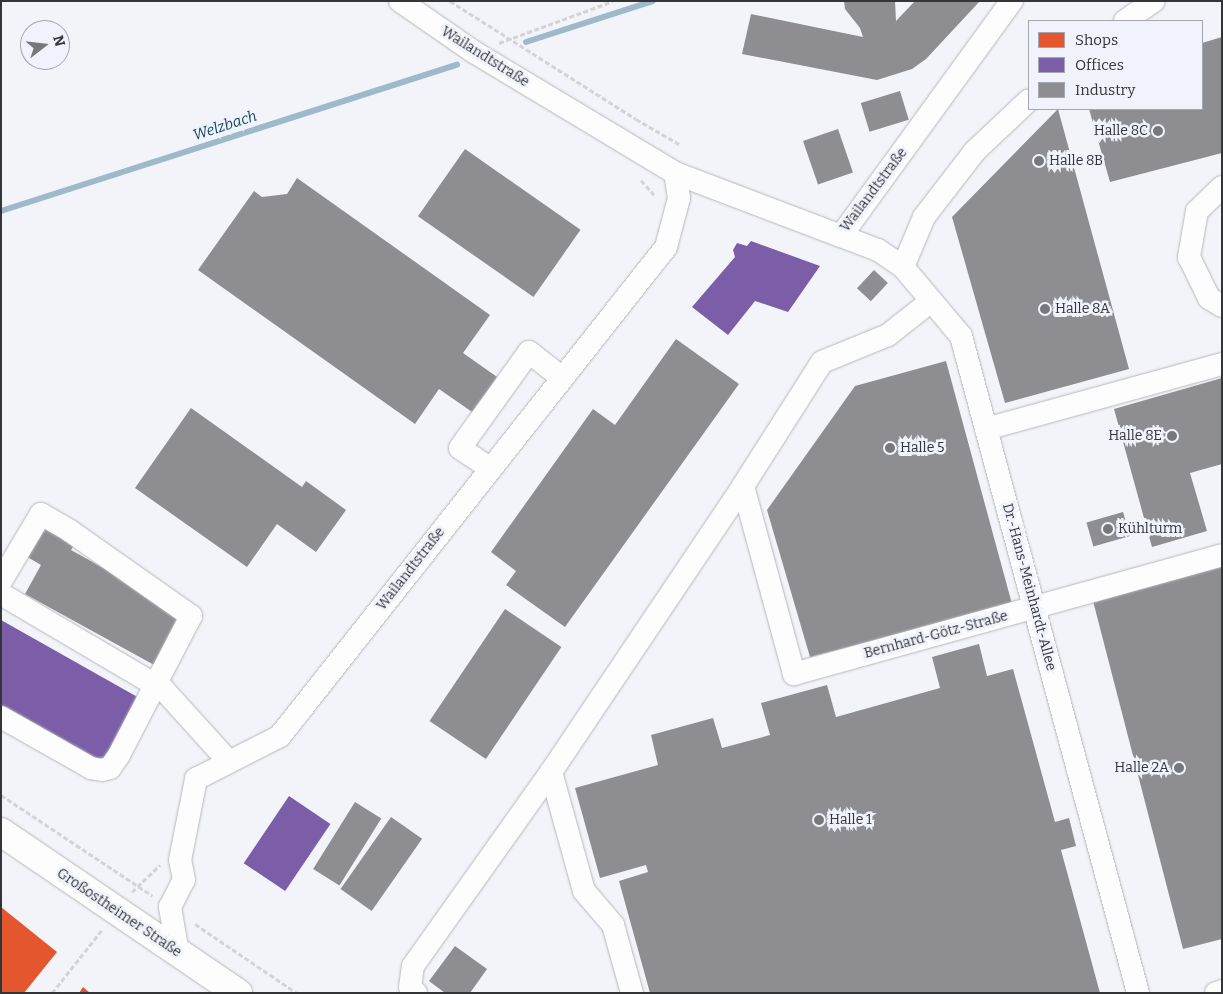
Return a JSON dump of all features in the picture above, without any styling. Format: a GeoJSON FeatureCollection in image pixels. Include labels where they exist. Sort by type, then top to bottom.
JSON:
{"type":"FeatureCollection","features":[{"type":"Feature","properties":{"kind":"main road","name":"Großostheimer Straße"},"geometry":{"type":"LineString","coordinates":[[1,832],[238,993]]}},
{"type":"Feature","properties":{"kind":"street","name":"Wailandtstraße"},"geometry":{"type":"LineString","coordinates":[[400,1],[474,52],[675,172],[841,236],[1012,1]]}},
{"type":"Feature","properties":{"kind":"street"},"geometry":{"type":"LineString","coordinates":[[1126,20],[1154,1]]}},
{"type":"Feature","properties":{"kind":"street"},"geometry":{"type":"LineString","coordinates":[[903,268],[924,217],[975,151],[1028,101]]}},
{"type":"Feature","properties":{"kind":"street","name":"Wailandtstraße"},"geometry":{"type":"LineString","coordinates":[[170,907],[182,870],[196,779],[280,736],[491,469],[666,247],[679,198],[675,172]]}},
{"type":"Feature","properties":{"kind":"street"},"geometry":{"type":"LineString","coordinates":[[1222,187],[1197,211],[1189,257],[1209,298],[1222,306]]}},
{"type":"Feature","properties":{"kind":"street","name":"Dr.-Hans-Meinhardt-Allee"},"geometry":{"type":"LineString","coordinates":[[841,236],[878,250],[903,268],[961,336],[1138,993]]}},
{"type":"Feature","properties":{"kind":"street"},"geometry":{"type":"LineString","coordinates":[[416,993],[410,987],[412,966],[551,772],[743,486],[822,362],[888,335],[931,301]]}},
{"type":"Feature","properties":{"kind":"street"},"geometry":{"type":"LineString","coordinates":[[491,469],[460,448],[530,352],[562,378]]}},
{"type":"Feature","properties":{"kind":"street"},"geometry":{"type":"LineString","coordinates":[[986,429],[1222,364]]}},
{"type":"Feature","properties":{"kind":"street","name":"Bernhard-Götz-Straße"},"geometry":{"type":"LineString","coordinates":[[743,486],[794,674],[1222,555]]}},
{"type":"Feature","properties":{"kind":"street"},"geometry":{"type":"LineString","coordinates":[[1,580],[41,514],[70,530],[191,616],[156,686],[110,768],[102,770],[91,768],[1,717]]}},
{"type":"Feature","properties":{"kind":"street"},"geometry":{"type":"LineString","coordinates":[[1,594],[164,690],[229,762]]}},
{"type":"Feature","properties":{"kind":"street"},"geometry":{"type":"LineString","coordinates":[[551,772],[584,891],[613,925],[632,993]]}},
{"type":"Feature","properties":{"kind":"street"},"geometry":{"type":"LineString","coordinates":[[170,907],[178,953]]}},
{"type":"Feature","properties":{"kind":"street"},"geometry":{"type":"LineString","coordinates":[[1216,993],[1222,991]]}},
{"type":"Feature","properties":{"kind":"path"},"geometry":{"type":"LineString","coordinates":[[450,1],[679,144]]}},
{"type":"Feature","properties":{"kind":"path"},"geometry":{"type":"LineString","coordinates":[[474,52],[613,1]]}},
{"type":"Feature","properties":{"kind":"path"},"geometry":{"type":"LineString","coordinates":[[635,174],[654,193],[656,201]]}},
{"type":"Feature","properties":{"kind":"path"},"geometry":{"type":"LineString","coordinates":[[1,795],[297,993]]}},
{"type":"Feature","properties":{"kind":"path"},"geometry":{"type":"LineString","coordinates":[[127,898],[137,885],[160,865],[182,870]]}},
{"type":"Feature","properties":{"kind":"path"},"geometry":{"type":"LineString","coordinates":[[52,993],[105,926]]}},
{"type":"Feature","properties":{"kind":"building: Shops"},"geometry":{"type":"Polygon","coordinates":[[[1,907],[57,952],[24,993],[1,993],[1,907]]]}},
{"type":"Feature","properties":{"kind":"building: Shops"},"geometry":{"type":"Polygon","coordinates":[[[83,987],[90,993],[79,993],[83,987]]]}},
{"type":"Feature","properties":{"kind":"building: Offices"},"geometry":{"type":"Polygon","coordinates":[[[751,241],[820,266],[788,312],[755,301],[728,335],[692,307],[735,257],[733,250],[737,243],[747,246],[751,241]]]}},
{"type":"Feature","properties":{"kind":"building: Offices"},"geometry":{"type":"Polygon","coordinates":[[[1,620],[141,699],[104,765],[1,707],[1,620]]]}},
{"type":"Feature","properties":{"kind":"building: Offices"},"geometry":{"type":"Polygon","coordinates":[[[289,796],[330,824],[285,891],[244,863],[289,796]]]}},
{"type":"Feature","properties":{"kind":"building: Industry"},"geometry":{"type":"Polygon","coordinates":[[[844,1],[895,1],[896,21],[915,1],[980,1],[926,59],[912,69],[877,80],[742,54],[751,14],[863,37],[860,28],[845,9],[844,1]]]}},
{"type":"Feature","properties":{"kind":"building: Industry","name":"Halle 8C"},"geometry":{"type":"Polygon","coordinates":[[[1222,37],[1222,153],[1110,182],[1089,110],[1203,110],[1203,43],[1222,37]]]}},
{"type":"Feature","properties":{"kind":"building: Industry"},"geometry":{"type":"Polygon","coordinates":[[[900,91],[909,120],[870,132],[861,103],[900,91]]]}},
{"type":"Feature","properties":{"kind":"building: Industry","name":"Halle 8A"},"geometry":{"type":"Polygon","coordinates":[[[1058,110],[1129,369],[1005,403],[952,217],[1058,110]]]}},
{"type":"Feature","properties":{"kind":"building: Industry"},"geometry":{"type":"Polygon","coordinates":[[[838,129],[853,172],[818,185],[803,141],[838,129]]]}},
{"type":"Feature","properties":{"kind":"building: Industry"},"geometry":{"type":"Polygon","coordinates":[[[465,149],[581,230],[533,297],[418,216],[465,149]]]}},
{"type":"Feature","properties":{"kind":"building: Industry"},"geometry":{"type":"Polygon","coordinates":[[[297,178],[490,315],[463,353],[500,379],[475,414],[439,389],[415,424],[198,270],[254,191],[262,197],[287,194],[297,178]]]}},
{"type":"Feature","properties":{"kind":"building: Industry"},"geometry":{"type":"Polygon","coordinates":[[[874,270],[888,283],[871,301],[857,288],[874,270]]]}},
{"type":"Feature","properties":{"kind":"building: Industry"},"geometry":{"type":"Polygon","coordinates":[[[676,339],[739,384],[565,627],[506,585],[516,571],[491,552],[593,409],[615,425],[676,339]]]}},
{"type":"Feature","properties":{"kind":"building: Industry","name":"Halle 5"},"geometry":{"type":"Polygon","coordinates":[[[946,361],[1012,604],[810,657],[767,510],[855,386],[946,361]]]}},
{"type":"Feature","properties":{"kind":"building: Industry","name":"Halle 8E"},"geometry":{"type":"Polygon","coordinates":[[[1222,378],[1222,464],[1190,473],[1207,531],[1152,547],[1114,409],[1222,378]]]}},
{"type":"Feature","properties":{"kind":"building: Industry"},"geometry":{"type":"Polygon","coordinates":[[[191,408],[302,487],[306,481],[346,510],[316,552],[277,524],[247,567],[135,488],[191,408]]]}},
{"type":"Feature","properties":{"kind":"building: Industry","name":"Kühlturm"},"geometry":{"type":"Polygon","coordinates":[[[1123,512],[1130,536],[1093,547],[1086,522],[1123,512]]]}},
{"type":"Feature","properties":{"kind":"building: Industry"},"geometry":{"type":"Polygon","coordinates":[[[43,521],[77,540],[71,550],[184,613],[156,666],[25,594],[41,565],[24,555],[43,521]]]}},
{"type":"Feature","properties":{"kind":"building: Industry","name":"Halle 2A"},"geometry":{"type":"Polygon","coordinates":[[[1222,564],[1222,939],[1183,949],[1092,597],[1222,564]]]}},
{"type":"Feature","properties":{"kind":"building: Industry"},"geometry":{"type":"Polygon","coordinates":[[[505,609],[561,647],[486,759],[430,721],[505,609]]]}},
{"type":"Feature","properties":{"kind":"building: Industry","name":"Halle 1"},"geometry":{"type":"Polygon","coordinates":[[[979,644],[987,676],[1013,669],[1055,822],[1069,818],[1076,846],[1061,850],[1100,993],[650,993],[619,881],[648,872],[646,865],[600,878],[575,788],[658,765],[651,735],[713,718],[722,748],[770,735],[761,703],[827,685],[836,717],[940,688],[932,657],[979,644]]]}},
{"type":"Feature","properties":{"kind":"building: Industry"},"geometry":{"type":"Polygon","coordinates":[[[355,802],[381,818],[339,885],[313,869],[355,802]]]}},
{"type":"Feature","properties":{"kind":"building: Industry"},"geometry":{"type":"Polygon","coordinates":[[[391,817],[422,839],[372,911],[341,889],[391,817]]]}},
{"type":"Feature","properties":{"kind":"building: Industry"},"geometry":{"type":"Polygon","coordinates":[[[455,946],[487,969],[470,993],[445,993],[429,981],[455,946]]]}},
{"type":"Feature","properties":{"kind":"waterway","name":"Welzbach"},"geometry":{"type":"LineString","coordinates":[[526,42],[653,1]]}},
{"type":"Feature","properties":{"kind":"waterway","name":"Welzbach"},"geometry":{"type":"LineString","coordinates":[[1,211],[457,65]]}},
{"type":"Feature","properties":{"kind":"place","name":"Halle 8C"},"geometry":{"type":"Point","coordinates":[1158,131]}},
{"type":"Feature","properties":{"kind":"place","name":"Halle 8B"},"geometry":{"type":"Point","coordinates":[1039,161]}},
{"type":"Feature","properties":{"kind":"place","name":"Halle 8A"},"geometry":{"type":"Point","coordinates":[1045,309]}},
{"type":"Feature","properties":{"kind":"place","name":"Halle 8E"},"geometry":{"type":"Point","coordinates":[1172,436]}},
{"type":"Feature","properties":{"kind":"place","name":"Halle 5"},"geometry":{"type":"Point","coordinates":[890,448]}},
{"type":"Feature","properties":{"kind":"place","name":"Kühlturm"},"geometry":{"type":"Point","coordinates":[1108,529]}},
{"type":"Feature","properties":{"kind":"place","name":"Halle 2A"},"geometry":{"type":"Point","coordinates":[1179,768]}},
{"type":"Feature","properties":{"kind":"place","name":"Halle 1"},"geometry":{"type":"Point","coordinates":[819,820]}}]}
